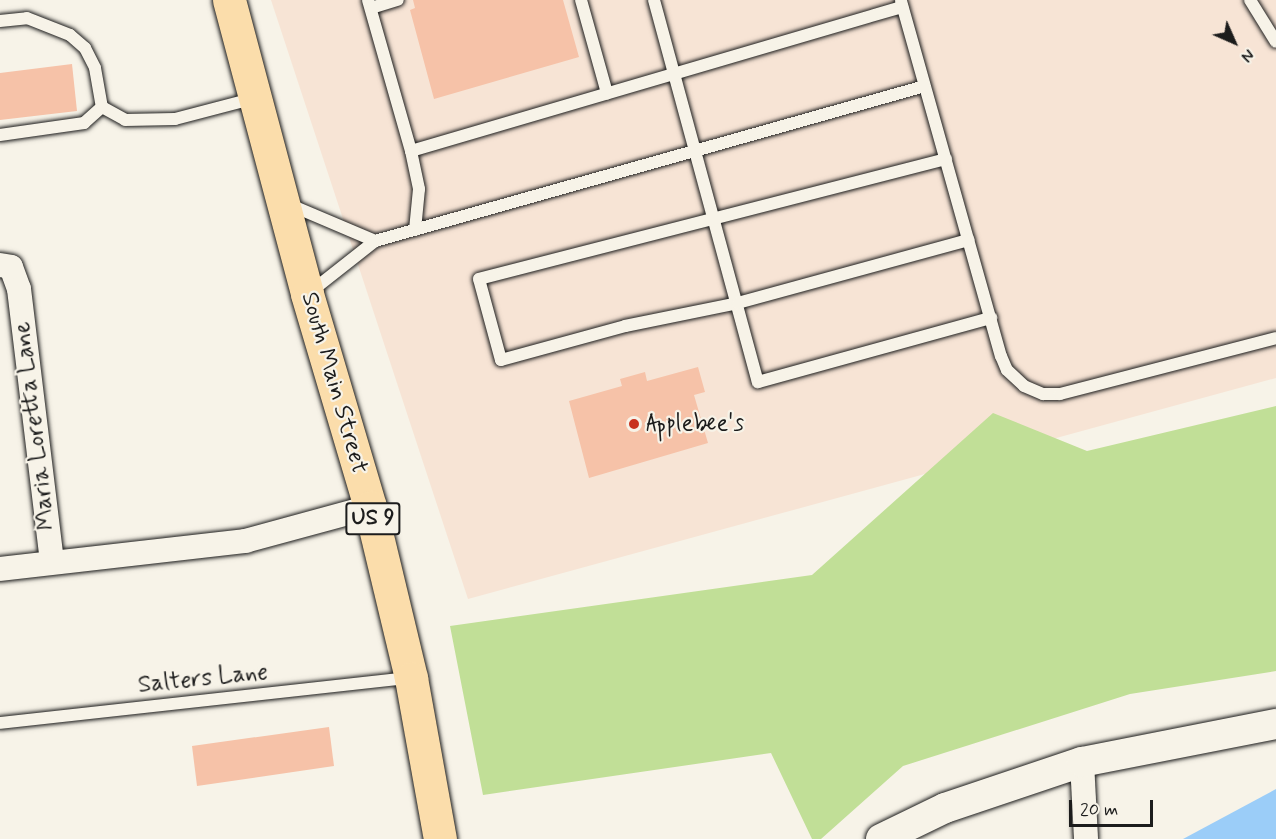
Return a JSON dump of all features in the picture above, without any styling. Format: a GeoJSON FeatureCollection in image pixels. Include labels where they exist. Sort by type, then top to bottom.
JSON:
{"type":"FeatureCollection","features":[{"type":"Feature","properties":{"kind":"highway","name":"South Main Street"},"geometry":{"type":"LineString","coordinates":[[229,0],[285,204],[307,294],[370,507],[411,678],[440,839]]}},
{"type":"Feature","properties":{"kind":"street","name":"Maria Loretta Lane"},"geometry":{"type":"LineString","coordinates":[[0,265],[11,267],[19,289],[52,561]]}},
{"type":"Feature","properties":{"kind":"street","name":"Maria Loretta Lane"},"geometry":{"type":"LineString","coordinates":[[0,569],[52,561],[245,541],[370,507]]}},
{"type":"Feature","properties":{"kind":"street"},"geometry":{"type":"LineString","coordinates":[[881,839],[945,808],[1082,762],[1276,724]]}},
{"type":"Feature","properties":{"kind":"street"},"geometry":{"type":"LineString","coordinates":[[1082,762],[1086,839]]}},
{"type":"Feature","properties":{"kind":"lane"},"geometry":{"type":"LineString","coordinates":[[398,0],[369,4],[411,151],[419,189],[415,230]]}},
{"type":"Feature","properties":{"kind":"lane"},"geometry":{"type":"LineString","coordinates":[[581,0],[607,93]]}},
{"type":"Feature","properties":{"kind":"lane"},"geometry":{"type":"LineString","coordinates":[[654,0],[698,151],[758,382],[991,318]]}},
{"type":"Feature","properties":{"kind":"lane"},"geometry":{"type":"LineString","coordinates":[[1250,0],[1276,42]]}},
{"type":"Feature","properties":{"kind":"lane"},"geometry":{"type":"LineString","coordinates":[[411,151],[675,74],[902,3],[1007,370],[1024,386],[1043,394],[1060,394],[1276,338]]}},
{"type":"Feature","properties":{"kind":"lane"},"geometry":{"type":"LineString","coordinates":[[0,21],[27,18],[70,35],[85,48],[95,68],[102,107]]}},
{"type":"Feature","properties":{"kind":"lane"},"geometry":{"type":"LineString","coordinates":[[307,294],[375,241],[925,86]]}},
{"type":"Feature","properties":{"kind":"lane"},"geometry":{"type":"LineString","coordinates":[[102,107],[125,120],[152,122],[213,112],[256,98]]}},
{"type":"Feature","properties":{"kind":"lane"},"geometry":{"type":"LineString","coordinates":[[0,135],[84,123],[102,107]]}},
{"type":"Feature","properties":{"kind":"lane"},"geometry":{"type":"LineString","coordinates":[[946,159],[478,279],[501,360],[625,326],[738,303],[969,240]]}},
{"type":"Feature","properties":{"kind":"lane"},"geometry":{"type":"LineString","coordinates":[[285,204],[375,241]]}},
{"type":"Feature","properties":{"kind":"lane","name":"Salters Lane"},"geometry":{"type":"LineString","coordinates":[[0,723],[411,678]]}},
{"type":"Feature","properties":{"kind":"shaded area"},"geometry":{"type":"Polygon","coordinates":[[[271,0],[1276,0],[1276,378],[468,599],[271,0]]]}},
{"type":"Feature","properties":{"kind":"green space"},"geometry":{"type":"Polygon","coordinates":[[[1276,406],[1276,671],[1130,694],[903,766],[821,839],[812,839],[771,753],[483,795],[450,626],[812,575],[993,413],[1087,451],[1276,406]]]}},
{"type":"Feature","properties":{"kind":"water"},"geometry":{"type":"Polygon","coordinates":[[[1276,789],[1276,839],[1183,839],[1276,789]]]}},
{"type":"Feature","properties":{"kind":"building"},"geometry":{"type":"Polygon","coordinates":[[[413,0],[563,0],[579,57],[434,99],[410,10],[415,8],[413,0]]]}},
{"type":"Feature","properties":{"kind":"building"},"geometry":{"type":"Polygon","coordinates":[[[72,64],[77,111],[0,120],[0,73],[72,64]]]}},
{"type":"Feature","properties":{"kind":"building","name":"Applebee's"},"geometry":{"type":"Polygon","coordinates":[[[698,367],[705,392],[694,395],[708,443],[589,478],[569,401],[622,386],[620,379],[645,372],[647,381],[698,367]]]}},
{"type":"Feature","properties":{"kind":"building"},"geometry":{"type":"Polygon","coordinates":[[[329,727],[334,766],[197,786],[192,746],[329,727]]]}},
{"type":"Feature","properties":{"kind":"place","name":"Applebee's"},"geometry":{"type":"Point","coordinates":[634,424]}}]}
